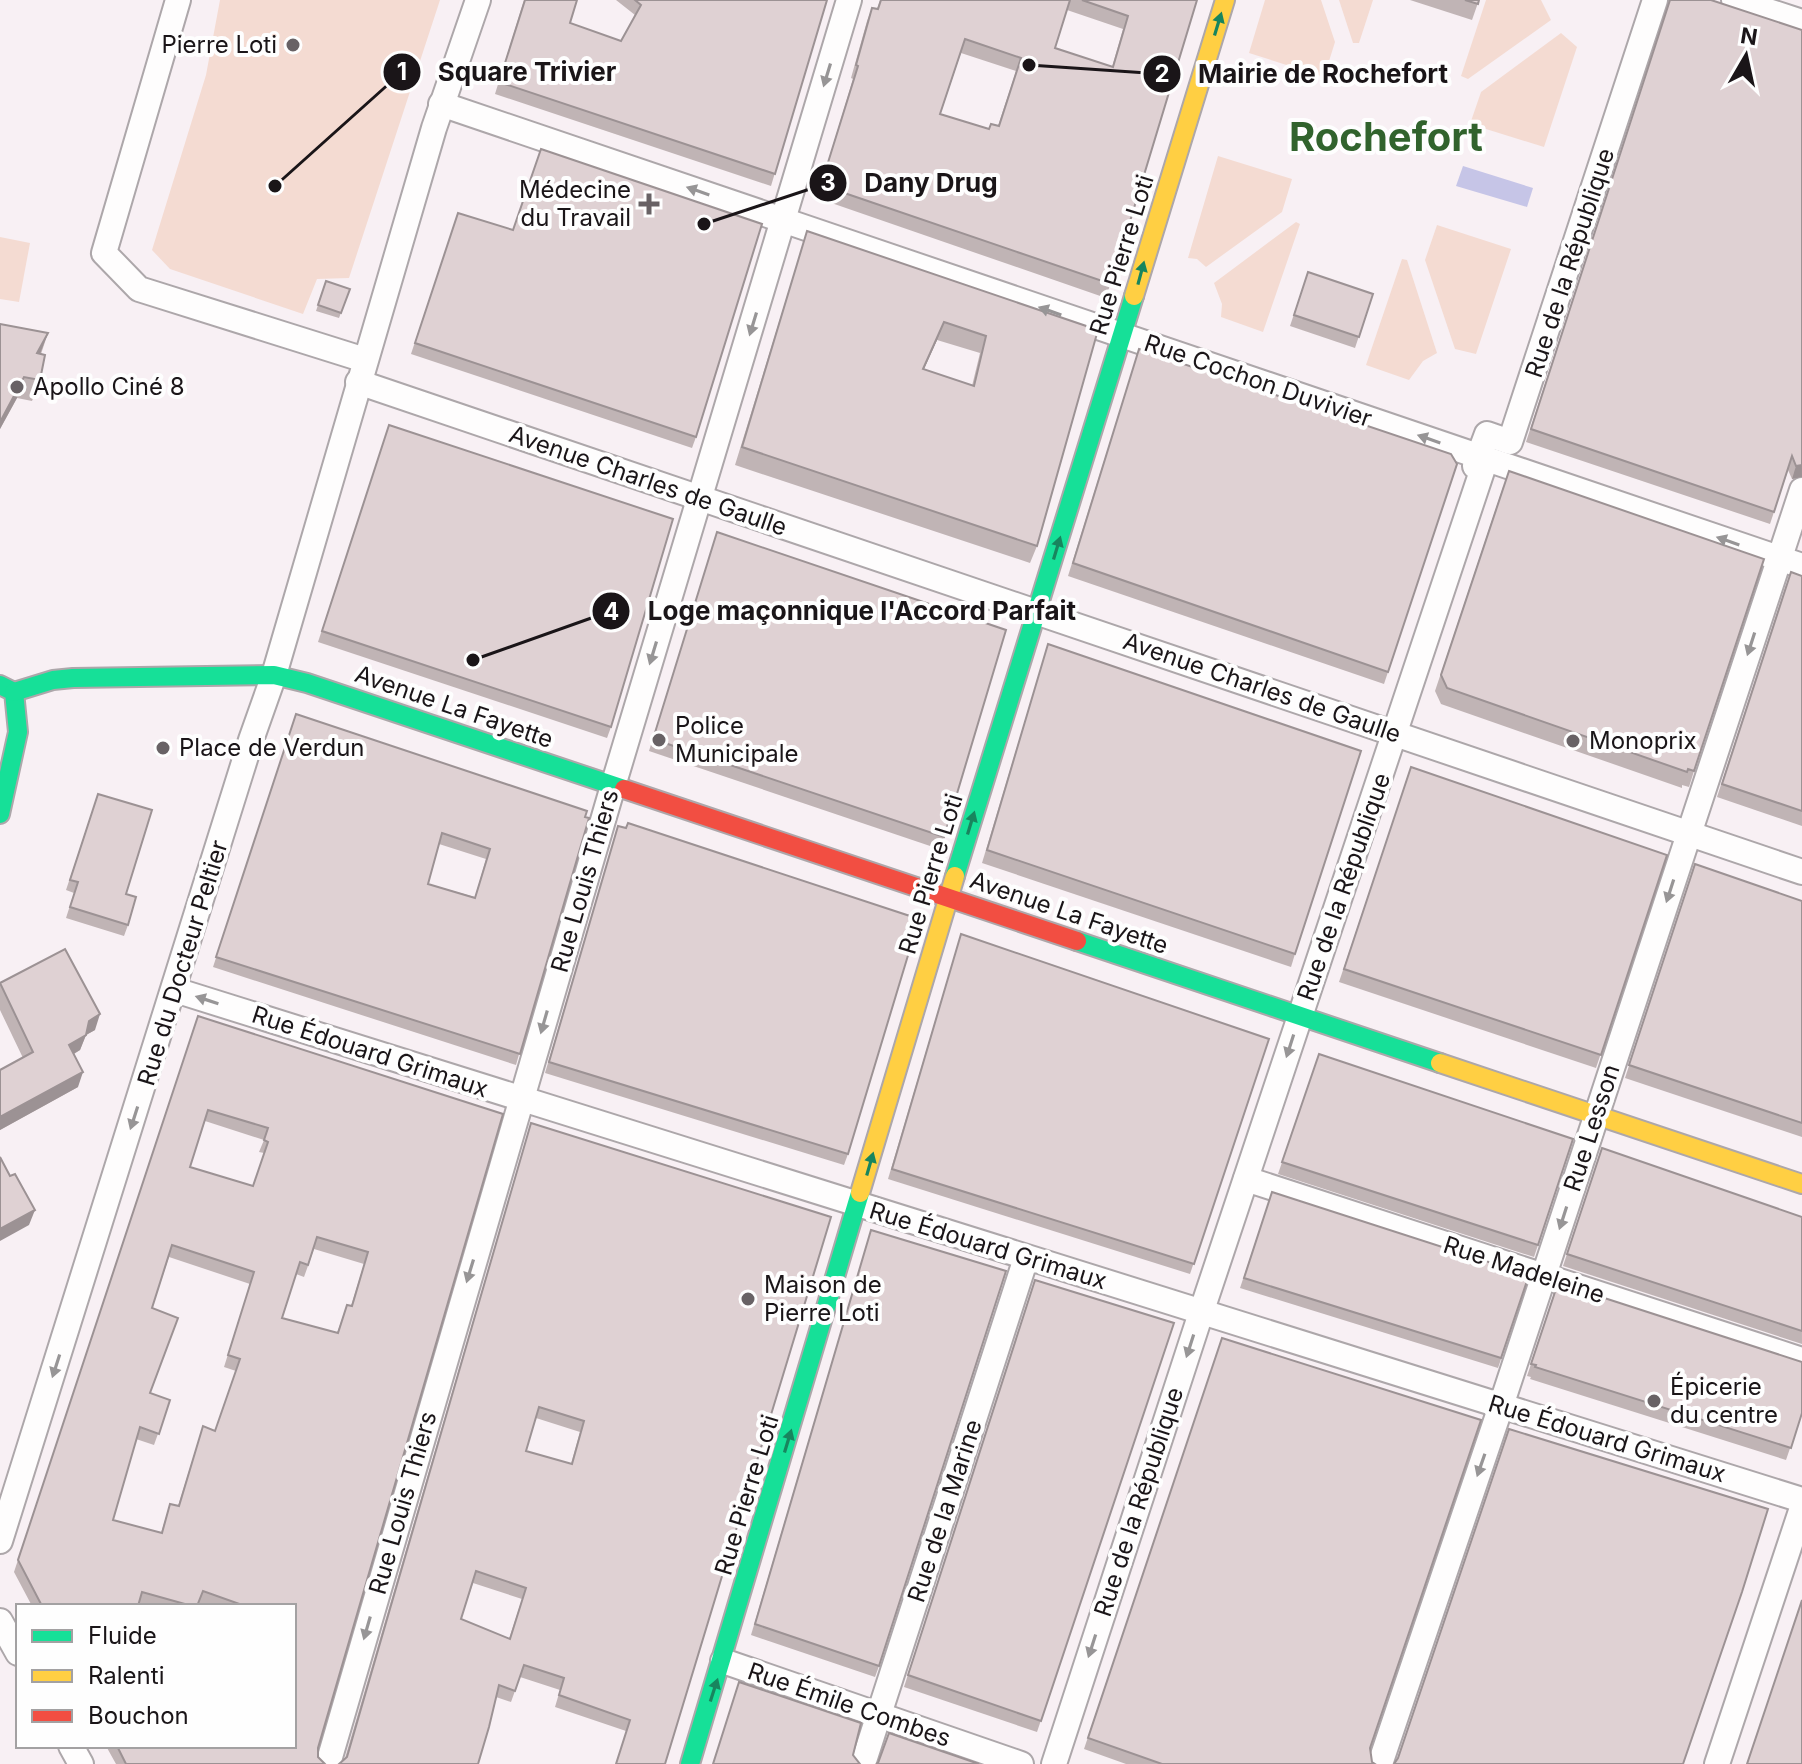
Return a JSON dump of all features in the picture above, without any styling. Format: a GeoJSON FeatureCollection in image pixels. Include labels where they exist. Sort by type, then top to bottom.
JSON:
{"type":"FeatureCollection","features":[{"type":"Feature","properties":{"kind":"street","name":"Avenue Charles de Gaulle"},"geometry":{"type":"LineString","coordinates":[[178,0],[104,253],[139,289],[700,498],[1802,872]]}},
{"type":"Feature","properties":{"kind":"street","name":"Rue du Docteur Peltier"},"geometry":{"type":"LineString","coordinates":[[0,1541],[274,675],[441,104],[478,0]]}},
{"type":"Feature","properties":{"kind":"street","name":"Rue Louis Thiers"},"geometry":{"type":"LineString","coordinates":[[328,1764],[613,786],[849,0]]}},
{"type":"Feature","properties":{"kind":"street","name":"Rue Pierre Loti"},"geometry":{"type":"LineString","coordinates":[[690,1764],[948,898],[1225,0]]}},
{"type":"Feature","properties":{"kind":"street","name":"Rue de la République"},"geometry":{"type":"LineString","coordinates":[[1054,1764],[1483,468],[1475,466],[1487,434],[1510,442],[1655,0]]}},
{"type":"Feature","properties":{"kind":"street"},"geometry":{"type":"LineString","coordinates":[[1734,0],[1802,22]]}},
{"type":"Feature","properties":{"kind":"street","name":"Rue Cochon Duvivier"},"geometry":{"type":"LineString","coordinates":[[441,104],[1791,562]]}},
{"type":"Feature","properties":{"kind":"street","name":"Rue Lesson"},"geometry":{"type":"LineString","coordinates":[[1380,1764],[1689,833],[1791,562],[1802,490]]}},
{"type":"Feature","properties":{"kind":"street","name":"Avenue La Fayette"},"geometry":{"type":"LineString","coordinates":[[7,689],[73,678],[274,675],[307,683],[1802,1184]]}},
{"type":"Feature","properties":{"kind":"street"},"geometry":{"type":"LineString","coordinates":[[0,814],[18,732],[7,689]]}},
{"type":"Feature","properties":{"kind":"street","name":"Rue Édouard Grimaux"},"geometry":{"type":"LineString","coordinates":[[175,990],[1802,1500]]}},
{"type":"Feature","properties":{"kind":"street","name":"Rue Madeleine"},"geometry":{"type":"LineString","coordinates":[[1246,1179],[1802,1360]]}},
{"type":"Feature","properties":{"kind":"street","name":"Rue de la Marine"},"geometry":{"type":"LineString","coordinates":[[863,1764],[1026,1258]]}},
{"type":"Feature","properties":{"kind":"street"},"geometry":{"type":"LineString","coordinates":[[1717,1764],[1802,1508]]}},
{"type":"Feature","properties":{"kind":"street"},"geometry":{"type":"LineString","coordinates":[[0,1621],[16,1649]]}},
{"type":"Feature","properties":{"kind":"street","name":"Rue Émile Combes"},"geometry":{"type":"LineString","coordinates":[[723,1661],[1021,1764]]}},
{"type":"Feature","properties":{"kind":"shaded area"},"geometry":{"type":"Polygon","coordinates":[[[220,0],[440,0],[349,278],[317,279],[303,314],[170,269],[152,250],[206,75],[220,0]]]}},
{"type":"Feature","properties":{"kind":"shaded area"},"geometry":{"type":"Polygon","coordinates":[[[1265,0],[1321,0],[1335,42],[1324,77],[1249,53],[1265,0]]]}},
{"type":"Feature","properties":{"kind":"shaded area"},"geometry":{"type":"Polygon","coordinates":[[[1339,0],[1373,0],[1359,43],[1353,43],[1339,0]]]}},
{"type":"Feature","properties":{"kind":"shaded area"},"geometry":{"type":"Polygon","coordinates":[[[1486,0],[1541,0],[1551,20],[1468,79],[1461,76],[1486,0]]]}},
{"type":"Feature","properties":{"kind":"shaded area"},"geometry":{"type":"Polygon","coordinates":[[[1561,33],[1577,47],[1544,147],[1470,124],[1481,92],[1561,33]]]}},
{"type":"Feature","properties":{"kind":"shaded area"},"geometry":{"type":"Polygon","coordinates":[[[1218,156],[1292,179],[1282,212],[1206,267],[1197,259],[1188,258],[1218,156]]]}},
{"type":"Feature","properties":{"kind":"shaded area"},"geometry":{"type":"Polygon","coordinates":[[[1296,222],[1300,224],[1263,332],[1221,317],[1222,304],[1214,283],[1296,222]]]}},
{"type":"Feature","properties":{"kind":"shaded area"},"geometry":{"type":"Polygon","coordinates":[[[1437,225],[1511,249],[1476,354],[1455,349],[1425,260],[1437,225]]]}},
{"type":"Feature","properties":{"kind":"shaded area"},"geometry":{"type":"Polygon","coordinates":[[[0,237],[30,243],[19,302],[0,299],[0,237]]]}},
{"type":"Feature","properties":{"kind":"shaded area"},"geometry":{"type":"Polygon","coordinates":[[[1402,259],[1407,260],[1437,353],[1423,361],[1409,380],[1366,365],[1402,259]]]}},
{"type":"Feature","properties":{"kind":"water"},"geometry":{"type":"Polygon","coordinates":[[[1463,166],[1533,188],[1527,207],[1456,186],[1463,166]]]}},
{"type":"Feature","properties":{"kind":"building"},"geometry":{"type":"Polygon","coordinates":[[[525,0],[577,0],[570,23],[621,41],[641,5],[635,0],[827,0],[775,174],[499,82],[525,0]]]}},
{"type":"Feature","properties":{"kind":"building"},"geometry":{"type":"Polygon","coordinates":[[[881,0],[1070,0],[1055,48],[1113,67],[1128,16],[1082,0],[1197,0],[1111,284],[821,185],[858,66],[872,8],[878,9],[881,0]],[[965,39],[940,114],[989,129],[991,124],[999,126],[1021,58],[965,39]]]}},
{"type":"Feature","properties":{"kind":"building"},"geometry":{"type":"Polygon","coordinates":[[[1670,0],[1711,0],[1802,30],[1802,465],[1796,466],[1792,456],[1774,512],[1531,429],[1670,0]]]}},
{"type":"Feature","properties":{"kind":"building"},"geometry":{"type":"Polygon","coordinates":[[[541,149],[762,224],[696,437],[415,343],[458,213],[513,230],[541,149]]]}},
{"type":"Feature","properties":{"kind":"building"},"geometry":{"type":"Polygon","coordinates":[[[807,231],[1098,330],[1037,546],[742,447],[807,231]],[[944,322],[923,369],[974,386],[986,336],[944,322]]]}},
{"type":"Feature","properties":{"kind":"building"},"geometry":{"type":"Polygon","coordinates":[[[1308,272],[1373,294],[1359,337],[1294,315],[1308,272]]]}},
{"type":"Feature","properties":{"kind":"building"},"geometry":{"type":"Polygon","coordinates":[[[326,281],[350,289],[341,313],[318,305],[326,281]]]}},
{"type":"Feature","properties":{"kind":"building"},"geometry":{"type":"Polygon","coordinates":[[[0,324],[48,333],[37,353],[45,355],[40,380],[24,377],[0,422],[0,324]]]}},
{"type":"Feature","properties":{"kind":"building"},"geometry":{"type":"Polygon","coordinates":[[[1139,349],[1451,454],[1457,464],[1388,672],[1073,563],[1139,349]]]}},
{"type":"Feature","properties":{"kind":"building"},"geometry":{"type":"Polygon","coordinates":[[[389,425],[673,519],[611,727],[322,631],[389,425]]]}},
{"type":"Feature","properties":{"kind":"building"},"geometry":{"type":"Polygon","coordinates":[[[1509,471],[1764,559],[1694,771],[1688,769],[1687,772],[1447,688],[1441,675],[1509,471]]]}},
{"type":"Feature","properties":{"kind":"building"},"geometry":{"type":"Polygon","coordinates":[[[717,532],[1006,630],[944,837],[653,739],[717,532]]]}},
{"type":"Feature","properties":{"kind":"building"},"geometry":{"type":"Polygon","coordinates":[[[1791,572],[1802,576],[1802,811],[1722,784],[1791,572]]]}},
{"type":"Feature","properties":{"kind":"building"},"geometry":{"type":"Polygon","coordinates":[[[1048,644],[1361,751],[1295,954],[987,850],[1048,644]]]}},
{"type":"Feature","properties":{"kind":"building"},"geometry":{"type":"Polygon","coordinates":[[[296,714],[587,811],[585,817],[589,818],[520,1054],[216,957],[296,714]],[[442,833],[428,884],[475,898],[490,849],[442,833]]]}},
{"type":"Feature","properties":{"kind":"building"},"geometry":{"type":"Polygon","coordinates":[[[1411,767],[1667,855],[1601,1055],[1344,969],[1411,767]]]}},
{"type":"Feature","properties":{"kind":"building"},"geometry":{"type":"Polygon","coordinates":[[[98,794],[152,810],[126,894],[136,897],[128,925],[70,907],[78,882],[70,880],[98,794]]]}},
{"type":"Feature","properties":{"kind":"building"},"geometry":{"type":"Polygon","coordinates":[[[628,823],[919,919],[848,1154],[549,1062],[618,826],[626,828],[628,823]]]}},
{"type":"Feature","properties":{"kind":"building"},"geometry":{"type":"Polygon","coordinates":[[[1695,864],[1802,901],[1802,1123],[1629,1065],[1695,864]]]}},
{"type":"Feature","properties":{"kind":"building"},"geometry":{"type":"Polygon","coordinates":[[[961,934],[1269,1039],[1194,1264],[892,1169],[961,934]]]}},
{"type":"Feature","properties":{"kind":"building"},"geometry":{"type":"Polygon","coordinates":[[[65,949],[100,1014],[89,1021],[86,1035],[69,1045],[83,1072],[0,1117],[0,1070],[33,1052],[0,983],[65,949]]]}},
{"type":"Feature","properties":{"kind":"building"},"geometry":{"type":"Polygon","coordinates":[[[198,1016],[503,1114],[318,1748],[318,1757],[325,1764],[126,1764],[118,1748],[296,1748],[296,1604],[239,1604],[203,1591],[198,1604],[185,1604],[142,1592],[139,1604],[41,1604],[18,1560],[198,1016]],[[208,1110],[190,1167],[253,1186],[268,1142],[264,1140],[268,1128],[208,1110]],[[317,1237],[308,1265],[300,1262],[282,1318],[338,1333],[347,1305],[352,1306],[368,1252],[317,1237]],[[172,1245],[152,1308],[178,1318],[150,1393],[170,1400],[159,1434],[140,1427],[113,1520],[162,1533],[170,1504],[179,1506],[203,1426],[215,1431],[240,1359],[228,1355],[254,1272],[172,1245]]]}},
{"type":"Feature","properties":{"kind":"building"},"geometry":{"type":"Polygon","coordinates":[[[1319,1054],[1573,1139],[1538,1245],[1282,1162],[1319,1054]]]}},
{"type":"Feature","properties":{"kind":"building"},"geometry":{"type":"Polygon","coordinates":[[[531,1123],[831,1217],[665,1764],[616,1764],[630,1720],[559,1695],[564,1678],[524,1665],[515,1691],[499,1685],[478,1764],[339,1764],[347,1757],[531,1123]],[[539,1407],[526,1451],[572,1464],[584,1421],[539,1407]],[[476,1571],[461,1619],[510,1639],[526,1588],[476,1571]]]}},
{"type":"Feature","properties":{"kind":"building"},"geometry":{"type":"Polygon","coordinates":[[[1602,1148],[1802,1217],[1802,1331],[1567,1254],[1602,1148]]]}},
{"type":"Feature","properties":{"kind":"building"},"geometry":{"type":"Polygon","coordinates":[[[0,1157],[10,1176],[15,1174],[35,1210],[0,1229],[0,1157]]]}},
{"type":"Feature","properties":{"kind":"building"},"geometry":{"type":"Polygon","coordinates":[[[1272,1192],[1529,1275],[1501,1358],[1244,1278],[1272,1192]]]}},
{"type":"Feature","properties":{"kind":"building"},"geometry":{"type":"Polygon","coordinates":[[[871,1230],[1006,1271],[879,1666],[755,1624],[871,1230]]]}},
{"type":"Feature","properties":{"kind":"building"},"geometry":{"type":"Polygon","coordinates":[[[1035,1280],[1174,1323],[1041,1721],[908,1675],[1035,1280]]]}},
{"type":"Feature","properties":{"kind":"building"},"geometry":{"type":"Polygon","coordinates":[[[1558,1283],[1802,1362],[1802,1413],[1791,1448],[1535,1367],[1531,1364],[1558,1283]]]}},
{"type":"Feature","properties":{"kind":"building"},"geometry":{"type":"Polygon","coordinates":[[[1222,1338],[1481,1420],[1370,1748],[1375,1764],[1162,1764],[1088,1738],[1222,1338]]]}},
{"type":"Feature","properties":{"kind":"building"},"geometry":{"type":"Polygon","coordinates":[[[1509,1429],[1768,1509],[1683,1764],[1394,1764],[1509,1429]]]}},
{"type":"Feature","properties":{"kind":"building"},"geometry":{"type":"Polygon","coordinates":[[[1802,1600],[1802,1764],[1747,1764],[1802,1600]]]}},
{"type":"Feature","properties":{"kind":"building"},"geometry":{"type":"Polygon","coordinates":[[[739,1682],[861,1723],[853,1755],[860,1764],[713,1764],[739,1682]]]}},
{"type":"Feature","properties":{"kind":"building"},"geometry":{"type":"Polygon","coordinates":[[[889,1733],[979,1764],[876,1764],[889,1733]]]}},
{"type":"Feature","properties":{"kind":"traffic: fast"},"geometry":{"type":"LineString","coordinates":[[955,876],[1134,296]]}},
{"type":"Feature","properties":{"kind":"traffic: fast"},"geometry":{"type":"LineString","coordinates":[[14,692],[53,680],[73,678],[274,675],[307,683],[624,789]]}},
{"type":"Feature","properties":{"kind":"traffic: fast"},"geometry":{"type":"LineString","coordinates":[[0,685],[14,692],[18,732],[0,814]]}},
{"type":"Feature","properties":{"kind":"traffic: fast"},"geometry":{"type":"LineString","coordinates":[[1077,941],[1440,1063]]}},
{"type":"Feature","properties":{"kind":"traffic: fast"},"geometry":{"type":"LineString","coordinates":[[690,1764],[860,1193]]}},
{"type":"Feature","properties":{"kind":"traffic: slow"},"geometry":{"type":"LineString","coordinates":[[1134,296],[1225,0]]}},
{"type":"Feature","properties":{"kind":"traffic: slow"},"geometry":{"type":"LineString","coordinates":[[860,1193],[955,876]]}},
{"type":"Feature","properties":{"kind":"traffic: slow"},"geometry":{"type":"LineString","coordinates":[[1440,1063],[1802,1184]]}},
{"type":"Feature","properties":{"kind":"traffic: jam"},"geometry":{"type":"LineString","coordinates":[[624,789],[1077,941]]}},
{"type":"Feature","properties":{"kind":"place","name":"Pierre Loti"},"geometry":{"type":"Point","coordinates":[293,45]}},
{"type":"Feature","properties":{"kind":"place","name":"Mairie de Rochefort"},"geometry":{"type":"Point","coordinates":[1029,65]}},
{"type":"Feature","properties":{"kind":"place","name":"Square Trivier"},"geometry":{"type":"Point","coordinates":[275,186]}},
{"type":"Feature","properties":{"kind":"place","name":"Médecine du Travail"},"geometry":{"type":"Point","coordinates":[649,204]}},
{"type":"Feature","properties":{"kind":"place","name":"Dany Drug"},"geometry":{"type":"Point","coordinates":[704,224]}},
{"type":"Feature","properties":{"kind":"place","name":"Apollo Ciné 8"},"geometry":{"type":"Point","coordinates":[17,387]}},
{"type":"Feature","properties":{"kind":"place","name":"Loge maçonnique l'Accord Parfait"},"geometry":{"type":"Point","coordinates":[473,660]}},
{"type":"Feature","properties":{"kind":"place","name":"Police Municipale"},"geometry":{"type":"Point","coordinates":[659,740]}},
{"type":"Feature","properties":{"kind":"place","name":"Monoprix"},"geometry":{"type":"Point","coordinates":[1573,741]}},
{"type":"Feature","properties":{"kind":"place","name":"Place de Verdun"},"geometry":{"type":"Point","coordinates":[163,748]}},
{"type":"Feature","properties":{"kind":"place","name":"Maison de Pierre Loti"},"geometry":{"type":"Point","coordinates":[748,1299]}},
{"type":"Feature","properties":{"kind":"place","name":"Épicerie du centre"},"geometry":{"type":"Point","coordinates":[1654,1401]}},
{"type":"Feature","properties":{"kind":"district","name":"Rochefort"},"geometry":{"type":"Point","coordinates":[1386,137]}}]}
